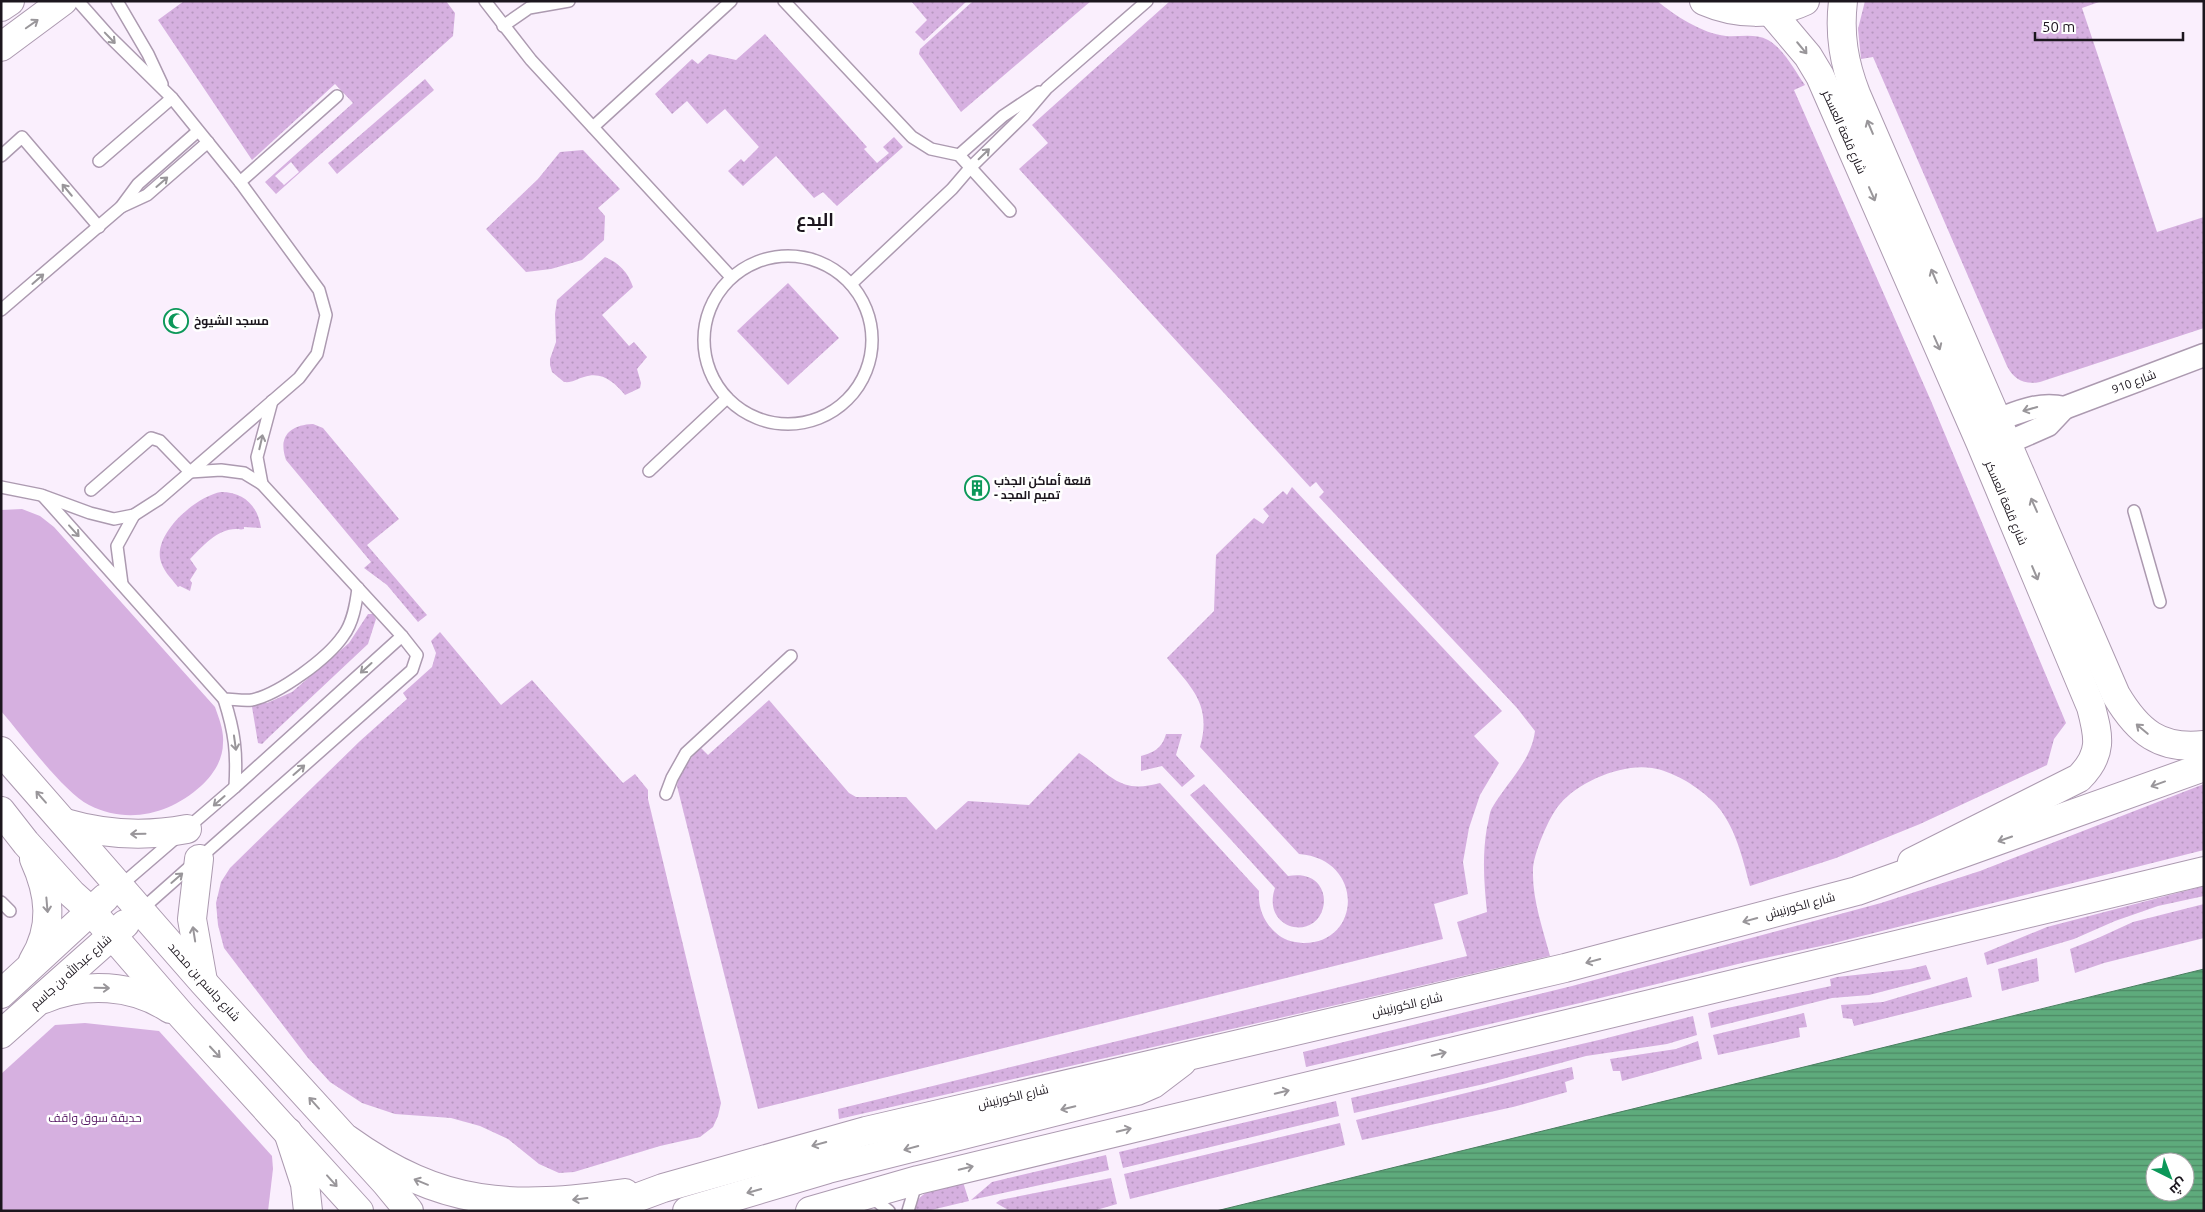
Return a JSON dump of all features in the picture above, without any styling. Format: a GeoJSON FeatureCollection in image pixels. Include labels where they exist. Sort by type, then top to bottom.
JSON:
{"type":"FeatureCollection","features":[{"type":"Feature","properties":{"kind":"main road"},"geometry":{"type":"LineString","coordinates":[[1,7],[10,1]]}},
{"type":"Feature","properties":{"kind":"main road"},"geometry":{"type":"LineString","coordinates":[[1,47],[63,1]]}},
{"type":"Feature","properties":{"kind":"main road"},"geometry":{"type":"LineString","coordinates":[[1704,1],[1734,11],[1770,11],[1805,1]]}},
{"type":"Feature","properties":{"kind":"main road","name":"شارع قلعة العسكر"},"geometry":{"type":"LineString","coordinates":[[1843,1],[1841,19],[1842,45],[1849,76],[1997,435],[2098,732],[2095,758],[2079,778],[1857,891]]}},
{"type":"Feature","properties":{"kind":"main road","name":"شارع قلعة العسكر"},"geometry":{"type":"LineString","coordinates":[[1770,11],[1808,56],[1820,76],[1997,435],[2126,712],[2144,732],[2154,738],[2170,744],[2187,747],[2204,744]]}},
{"type":"Feature","properties":{"kind":"main road","name":"شارع جاسم بن محمد"},"geometry":{"type":"LineString","coordinates":[[1,751],[203,982],[347,1139],[409,1211]]}},
{"type":"Feature","properties":{"kind":"main road","name":"شارع الكورنيش"},"geometry":{"type":"LineString","coordinates":[[601,1211],[663,1188],[866,1131],[1565,968],[1857,891],[2204,767]]}},
{"type":"Feature","properties":{"kind":"main road"},"geometry":{"type":"LineString","coordinates":[[1,811],[26,843],[91,911],[182,1016],[359,1211]]}},
{"type":"Feature","properties":{"kind":"main road"},"geometry":{"type":"LineString","coordinates":[[65,823],[84,829],[126,835],[155,834],[187,829]]}},
{"type":"Feature","properties":{"kind":"main road"},"geometry":{"type":"LineString","coordinates":[[25,973],[36,955],[43,938],[49,907],[44,884],[26,843]]}},
{"type":"Feature","properties":{"kind":"main road"},"geometry":{"type":"LineString","coordinates":[[199,859],[192,919],[203,982]]}},
{"type":"Feature","properties":{"kind":"main road"},"geometry":{"type":"LineString","coordinates":[[810,1211],[918,1180],[2204,871]]}},
{"type":"Feature","properties":{"kind":"main road"},"geometry":{"type":"LineString","coordinates":[[1,994],[120,886]]}},
{"type":"Feature","properties":{"kind":"main road","name":"شارع عبدالله بن جاسم"},"geometry":{"type":"LineString","coordinates":[[1,1034],[141,910]]}},
{"type":"Feature","properties":{"kind":"main road"},"geometry":{"type":"LineString","coordinates":[[38,1001],[74,990],[118,988],[149,998],[182,1016]]}},
{"type":"Feature","properties":{"kind":"main road"},"geometry":{"type":"LineString","coordinates":[[687,1211],[828,1169],[1137,1091],[1153,1084],[1191,1055]]}},
{"type":"Feature","properties":{"kind":"main road"},"geometry":{"type":"LineString","coordinates":[[288,1132],[305,1184],[308,1211]]}},
{"type":"Feature","properties":{"kind":"main road"},"geometry":{"type":"LineString","coordinates":[[347,1139],[374,1158],[415,1180],[471,1198],[519,1202],[558,1201],[663,1188]]}},
{"type":"Feature","properties":{"kind":"street","name":"شارع 910"},"geometry":{"type":"LineString","coordinates":[[1997,435],[2048,425],[2054,421],[2064,408],[2204,355]]}},
{"type":"Feature","properties":{"kind":"lane"},"geometry":{"type":"LineString","coordinates":[[1,487],[41,495],[90,513],[114,519],[134,515],[158,499],[299,378],[317,354],[326,316],[320,290],[240,182],[172,98],[86,13],[78,1]]}},
{"type":"Feature","properties":{"kind":"lane"},"geometry":{"type":"LineString","coordinates":[[117,1],[148,54],[163,88]]}},
{"type":"Feature","properties":{"kind":"lane"},"geometry":{"type":"LineString","coordinates":[[485,1],[502,26],[531,60],[731,277]]}},
{"type":"Feature","properties":{"kind":"lane"},"geometry":{"type":"LineString","coordinates":[[502,26],[529,8],[569,1]]}},
{"type":"Feature","properties":{"kind":"lane"},"geometry":{"type":"LineString","coordinates":[[593,127],[731,1]]}},
{"type":"Feature","properties":{"kind":"lane"},"geometry":{"type":"LineString","coordinates":[[784,1],[912,137],[932,149],[959,155],[1010,211]]}},
{"type":"Feature","properties":{"kind":"lane"},"geometry":{"type":"LineString","coordinates":[[851,284],[952,189],[970,168],[1024,115],[1047,88],[1146,1]]}},
{"type":"Feature","properties":{"kind":"lane"},"geometry":{"type":"LineString","coordinates":[[959,155],[1003,116],[1047,88]]}},
{"type":"Feature","properties":{"kind":"lane"},"geometry":{"type":"LineString","coordinates":[[240,182],[337,96]]}},
{"type":"Feature","properties":{"kind":"lane"},"geometry":{"type":"LineString","coordinates":[[99,161],[172,98]]}},
{"type":"Feature","properties":{"kind":"lane"},"geometry":{"type":"LineString","coordinates":[[1,310],[99,227],[121,207],[138,184],[198,131]]}},
{"type":"Feature","properties":{"kind":"lane"},"geometry":{"type":"LineString","coordinates":[[1,156],[22,137],[99,227]]}},
{"type":"Feature","properties":{"kind":"lane"},"geometry":{"type":"LineString","coordinates":[[121,207],[147,195],[208,142]]}},
{"type":"Feature","properties":{"kind":"lane"},"geometry":{"type":"LineString","coordinates":[[780,256],[806,258],[831,267],[851,284],[865,307],[872,333],[870,359],[860,384],[842,404],[817,419],[788,425],[760,420],[734,406],[715,384],[704,357],[704,328],[713,300],[731,277],[754,263],[780,256]]}},
{"type":"Feature","properties":{"kind":"lane"},"geometry":{"type":"LineString","coordinates":[[649,471],[727,398]]}},
{"type":"Feature","properties":{"kind":"lane"},"geometry":{"type":"LineString","coordinates":[[262,484],[257,457],[272,401]]}},
{"type":"Feature","properties":{"kind":"lane"},"geometry":{"type":"LineString","coordinates":[[91,490],[151,438],[160,441],[190,472],[221,470],[244,473],[262,484],[402,636],[417,655],[412,670],[141,910]]}},
{"type":"Feature","properties":{"kind":"lane"},"geometry":{"type":"LineString","coordinates":[[41,495],[224,699],[233,727],[237,757],[235,788]]}},
{"type":"Feature","properties":{"kind":"lane"},"geometry":{"type":"LineString","coordinates":[[2134,511],[2160,602]]}},
{"type":"Feature","properties":{"kind":"lane"},"geometry":{"type":"LineString","coordinates":[[122,584],[117,546],[134,515]]}},
{"type":"Feature","properties":{"kind":"lane"},"geometry":{"type":"LineString","coordinates":[[224,699],[251,700],[284,687],[316,662],[344,636],[354,612],[358,588]]}},
{"type":"Feature","properties":{"kind":"lane"},"geometry":{"type":"LineString","coordinates":[[120,886],[235,788],[402,636]]}},
{"type":"Feature","properties":{"kind":"lane"},"geometry":{"type":"LineString","coordinates":[[666,794],[672,778],[686,753],[791,656]]}},
{"type":"Feature","properties":{"kind":"lane"},"geometry":{"type":"LineString","coordinates":[[1,902],[10,912]]}},
{"type":"Feature","properties":{"kind":"lane"},"geometry":{"type":"LineString","coordinates":[[908,1211],[918,1180]]}},
{"type":"Feature","properties":{"kind":"lane"},"geometry":{"type":"LineString","coordinates":[[866,1194],[888,1211]]}},
{"type":"Feature","properties":{"kind":"green space"},"geometry":{"type":"Polygon","coordinates":[[[184,1],[446,1],[455,13],[453,36],[276,194],[265,182],[353,103],[335,84],[252,160],[158,20],[184,1]],[[291,162],[275,176],[284,185],[299,172],[291,162]]]}},
{"type":"Feature","properties":{"kind":"green space"},"geometry":{"type":"Polygon","coordinates":[[[911,1],[967,1],[924,41],[915,32],[927,20],[911,1]]]}},
{"type":"Feature","properties":{"kind":"green space"},"geometry":{"type":"Polygon","coordinates":[[[973,1],[1091,1],[961,112],[919,54],[920,49],[973,1]]]}},
{"type":"Feature","properties":{"kind":"green space"},"geometry":{"type":"Polygon","coordinates":[[[1170,1],[1657,1],[1698,28],[1726,36],[1763,38],[1774,44],[1805,85],[1794,90],[1931,401],[2066,723],[2054,739],[2047,765],[1920,824],[1836,858],[1750,886],[1731,827],[1718,807],[1703,793],[1683,779],[1652,768],[1640,767],[1615,771],[1590,781],[1568,796],[1551,817],[1539,846],[1533,870],[1534,892],[1550,956],[839,1119],[838,1109],[1467,956],[1457,922],[1487,912],[1484,859],[1485,838],[1490,812],[1524,762],[1533,742],[1535,731],[1517,708],[1319,497],[1324,492],[1316,482],[1310,487],[1019,169],[1048,143],[1032,125],[1170,1]]]}},
{"type":"Feature","properties":{"kind":"green space"},"geometry":{"type":"Polygon","coordinates":[[[1865,1],[2102,1],[2082,8],[2157,232],[2204,217],[2204,328],[2040,382],[2025,382],[2013,375],[2007,366],[1873,57],[1861,59],[1858,29],[1865,1]]]}},
{"type":"Feature","properties":{"kind":"green space"},"geometry":{"type":"Polygon","coordinates":[[[765,34],[867,147],[864,149],[877,163],[889,153],[883,147],[894,137],[903,147],[837,206],[823,192],[814,198],[776,156],[743,186],[728,171],[741,159],[744,162],[759,147],[725,109],[707,124],[687,101],[672,114],[655,94],[692,59],[698,64],[709,54],[736,60],[765,34]]]}},
{"type":"Feature","properties":{"kind":"green space"},"geometry":{"type":"Polygon","coordinates":[[[425,79],[434,90],[337,174],[328,163],[425,79]]]}},
{"type":"Feature","properties":{"kind":"green space"},"geometry":{"type":"Polygon","coordinates":[[[583,150],[620,189],[598,208],[605,216],[604,240],[582,260],[551,269],[526,272],[486,229],[538,179],[560,152],[583,150]]]}},
{"type":"Feature","properties":{"kind":"green space"},"geometry":{"type":"Polygon","coordinates":[[[605,257],[615,262],[622,269],[633,287],[602,315],[629,346],[634,342],[647,357],[637,369],[641,383],[640,388],[625,395],[612,382],[596,375],[564,382],[552,372],[550,365],[550,359],[556,342],[555,314],[557,300],[605,257]]]}},
{"type":"Feature","properties":{"kind":"green space"},"geometry":{"type":"Polygon","coordinates":[[[788,283],[839,338],[788,385],[737,331],[788,283]]]}},
{"type":"Feature","properties":{"kind":"green space"},"geometry":{"type":"Polygon","coordinates":[[[313,424],[323,428],[399,519],[367,545],[427,615],[418,622],[387,585],[364,568],[371,562],[286,460],[283,445],[288,434],[298,427],[313,424]]]}},
{"type":"Feature","properties":{"kind":"green space"},"geometry":{"type":"Polygon","coordinates":[[[1292,487],[1502,711],[1474,736],[1499,763],[1480,795],[1469,828],[1463,862],[1468,894],[1434,904],[1443,939],[758,1109],[677,786],[679,774],[700,747],[708,755],[769,700],[849,793],[856,797],[906,797],[936,830],[968,801],[1029,805],[1079,753],[1115,780],[1124,784],[1146,786],[1160,783],[1259,891],[1259,903],[1262,913],[1267,923],[1278,935],[1288,940],[1303,943],[1322,940],[1337,930],[1345,917],[1348,901],[1345,885],[1336,870],[1321,859],[1299,854],[1200,747],[1203,732],[1201,708],[1192,688],[1167,658],[1214,611],[1216,555],[1254,518],[1263,524],[1269,516],[1263,509],[1283,491],[1287,495],[1292,487]]]}},
{"type":"Feature","properties":{"kind":"green space"},"geometry":{"type":"Polygon","coordinates":[[[221,492],[237,495],[248,502],[257,513],[261,528],[244,527],[244,529],[229,530],[216,535],[190,559],[197,569],[190,580],[192,583],[190,591],[180,586],[178,587],[167,574],[161,562],[160,548],[164,537],[171,526],[190,508],[201,500],[221,492]]]}},
{"type":"Feature","properties":{"kind":"green space"},"geometry":{"type":"Polygon","coordinates":[[[22,509],[40,516],[54,527],[215,707],[223,734],[223,749],[219,761],[210,777],[201,786],[176,804],[148,814],[133,815],[104,811],[89,805],[78,798],[55,776],[1,711],[1,510],[22,509]]]}},
{"type":"Feature","properties":{"kind":"green space"},"geometry":{"type":"Polygon","coordinates":[[[368,614],[373,614],[376,619],[368,644],[262,744],[258,743],[253,703],[267,703],[292,692],[349,643],[368,614]]]}},
{"type":"Feature","properties":{"kind":"green space"},"geometry":{"type":"Polygon","coordinates":[[[440,632],[501,705],[532,680],[623,783],[635,774],[648,790],[648,799],[721,1103],[713,1127],[700,1137],[660,1146],[574,1172],[559,1173],[539,1164],[508,1139],[480,1126],[451,1118],[395,1114],[362,1103],[330,1082],[308,1058],[224,948],[218,925],[216,903],[221,882],[230,868],[360,741],[407,699],[403,693],[432,667],[436,653],[431,641],[440,632]]]}},
{"type":"Feature","properties":{"kind":"green space"},"geometry":{"type":"Polygon","coordinates":[[[1166,734],[1182,734],[1176,755],[1195,776],[1182,787],[1162,766],[1141,771],[1141,756],[1157,749],[1166,734]]]}},
{"type":"Feature","properties":{"kind":"green space"},"geometry":{"type":"Polygon","coordinates":[[[1204,784],[1288,876],[1305,876],[1313,879],[1319,885],[1323,893],[1324,902],[1318,919],[1310,925],[1290,926],[1275,913],[1273,902],[1275,888],[1190,795],[1204,784]]]}},
{"type":"Feature","properties":{"kind":"green space"},"geometry":{"type":"Polygon","coordinates":[[[2204,784],[2204,850],[1830,944],[1742,963],[1306,1067],[1303,1052],[1572,986],[1881,903],[1980,871],[2204,784]]]}},
{"type":"Feature","properties":{"kind":"green space"},"geometry":{"type":"Polygon","coordinates":[[[2204,886],[2204,896],[2158,906],[2115,921],[2074,939],[1987,965],[1984,953],[2047,927],[2204,886]]]}},
{"type":"Feature","properties":{"kind":"green space"},"geometry":{"type":"Polygon","coordinates":[[[2204,904],[2204,938],[2104,963],[2075,973],[2070,949],[2133,922],[2204,904]]]}},
{"type":"Feature","properties":{"kind":"green space"},"geometry":{"type":"Polygon","coordinates":[[[2037,958],[2039,981],[2002,991],[1998,969],[2037,958]]]}},
{"type":"Feature","properties":{"kind":"green space"},"geometry":{"type":"Polygon","coordinates":[[[1926,965],[1931,979],[1869,995],[1832,998],[1711,1028],[1708,1013],[1718,1010],[1831,986],[1830,979],[1837,977],[1910,969],[1926,965]]]}},
{"type":"Feature","properties":{"kind":"green space"},"geometry":{"type":"Polygon","coordinates":[[[1967,977],[1972,997],[1854,1026],[1852,1019],[1843,1018],[1841,1005],[1883,1002],[1967,977]]]}},
{"type":"Feature","properties":{"kind":"green space"},"geometry":{"type":"Polygon","coordinates":[[[1804,1013],[1807,1027],[1799,1028],[1800,1037],[1718,1055],[1713,1035],[1804,1013]]]}},
{"type":"Feature","properties":{"kind":"green space"},"geometry":{"type":"Polygon","coordinates":[[[1693,1016],[1697,1035],[1667,1044],[1586,1056],[1484,1084],[1354,1113],[1351,1098],[1693,1016]]]}},
{"type":"Feature","properties":{"kind":"green space","name":"حديقة سوق واقف"},"geometry":{"type":"Polygon","coordinates":[[[85,1023],[159,1031],[272,1156],[273,1169],[268,1211],[1,1211],[1,1074],[55,1025],[85,1023]]]}},
{"type":"Feature","properties":{"kind":"green space"},"geometry":{"type":"Polygon","coordinates":[[[1698,1041],[1702,1059],[1622,1081],[1620,1071],[1613,1071],[1610,1059],[1676,1049],[1698,1041]]]}},
{"type":"Feature","properties":{"kind":"green space"},"geometry":{"type":"Polygon","coordinates":[[[1572,1067],[1574,1079],[1565,1082],[1567,1092],[1513,1107],[1362,1140],[1356,1120],[1572,1067]]]}},
{"type":"Feature","properties":{"kind":"green space"},"geometry":{"type":"Polygon","coordinates":[[[1336,1101],[1339,1116],[1123,1168],[1119,1152],[1336,1101]]]}},
{"type":"Feature","properties":{"kind":"green space"},"geometry":{"type":"Polygon","coordinates":[[[1340,1123],[1345,1145],[1130,1199],[1124,1174],[1340,1123]]]}},
{"type":"Feature","properties":{"kind":"green space"},"geometry":{"type":"Polygon","coordinates":[[[1106,1155],[1109,1170],[971,1200],[992,1182],[1106,1155]]]}},
{"type":"Feature","properties":{"kind":"green space"},"geometry":{"type":"Polygon","coordinates":[[[1111,1178],[1117,1204],[1093,1211],[1010,1211],[996,1203],[1000,1200],[1111,1178]]]}},
{"type":"Feature","properties":{"kind":"green space"},"geometry":{"type":"Polygon","coordinates":[[[963,1182],[969,1201],[927,1211],[915,1211],[916,1203],[926,1193],[933,1189],[963,1182]]]}},
{"type":"Feature","properties":{"kind":"shaded area"},"geometry":{"type":"Polygon","coordinates":[[[2204,969],[2204,1211],[1216,1211],[2204,969]]]}},
{"type":"Feature","properties":{"kind":"place","name":"مسجد الشيوخ"},"geometry":{"type":"Point","coordinates":[176,321]}},
{"type":"Feature","properties":{"kind":"place","name":"قلعة أماكن الجذب - تميم المجد"},"geometry":{"type":"Point","coordinates":[977,488]}},
{"type":"Feature","properties":{"kind":"district","name":"البدع"},"geometry":{"type":"Point","coordinates":[815,220]}}]}
